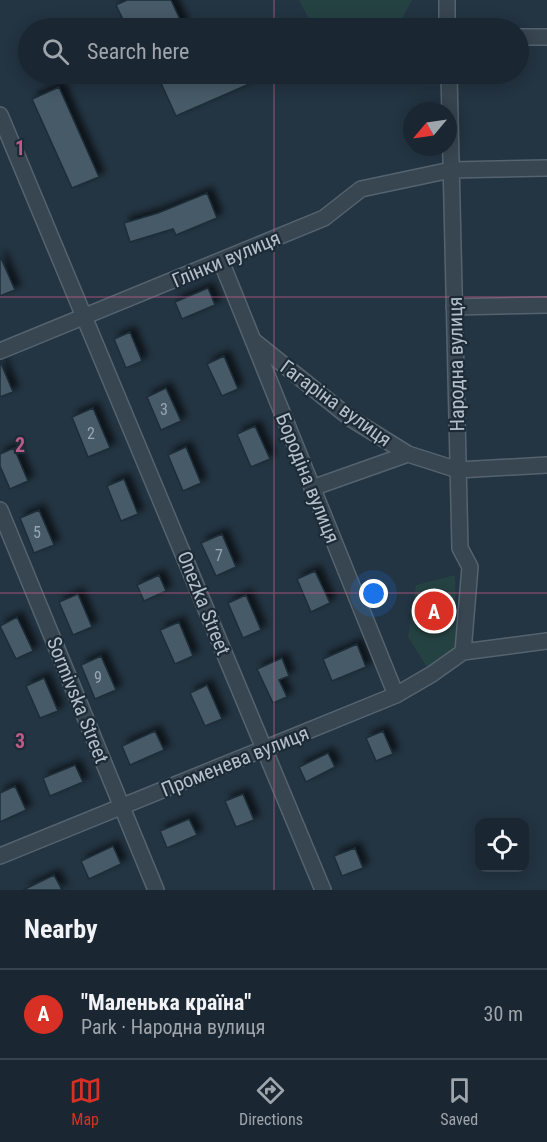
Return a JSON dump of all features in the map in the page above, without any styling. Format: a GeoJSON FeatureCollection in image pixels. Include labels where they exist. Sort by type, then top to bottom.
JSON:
{"type":"FeatureCollection","features":[{"type":"Feature","properties":{"kind":"street"},"geometry":{"type":"LineString","coordinates":[[447,0],[447,18]]}},
{"type":"Feature","properties":{"kind":"street"},"geometry":{"type":"LineString","coordinates":[[529,37],[547,37]]}},
{"type":"Feature","properties":{"kind":"street","name":"Народна вулиця"},"geometry":{"type":"LineString","coordinates":[[449,84],[460,548],[470,567],[463,652]]}},
{"type":"Feature","properties":{"kind":"street","name":"Onezka Street"},"geometry":{"type":"LineString","coordinates":[[0,115],[86,316],[323,890]]}},
{"type":"Feature","properties":{"kind":"street","name":"Глінки вулиця"},"geometry":{"type":"LineString","coordinates":[[0,351],[324,218],[361,189],[451,170],[547,168]]}},
{"type":"Feature","properties":{"kind":"street","name":"Бородіна вулиця"},"geometry":{"type":"LineString","coordinates":[[221,261],[396,695]]}},
{"type":"Feature","properties":{"kind":"street"},"geometry":{"type":"LineString","coordinates":[[454,308],[547,305]]}},
{"type":"Feature","properties":{"kind":"street","name":"Гагаріна вулиця"},"geometry":{"type":"LineString","coordinates":[[252,340],[350,418],[408,454],[459,470]]}},
{"type":"Feature","properties":{"kind":"street"},"geometry":{"type":"LineString","coordinates":[[312,488],[408,454]]}},
{"type":"Feature","properties":{"kind":"street"},"geometry":{"type":"LineString","coordinates":[[459,470],[547,465]]}},
{"type":"Feature","properties":{"kind":"street","name":"Sormivska Street"},"geometry":{"type":"LineString","coordinates":[[0,510],[156,890]]}},
{"type":"Feature","properties":{"kind":"street"},"geometry":{"type":"LineString","coordinates":[[463,652],[547,641]]}},
{"type":"Feature","properties":{"kind":"street","name":"Променева вулиця"},"geometry":{"type":"LineString","coordinates":[[0,856],[396,695],[463,652]]}},
{"type":"Feature","properties":{"kind":"green space"},"geometry":{"type":"Polygon","coordinates":[[[299,0],[412,0],[402,18],[309,18],[299,0]]]}},
{"type":"Feature","properties":{"kind":"green space"},"geometry":{"type":"Polygon","coordinates":[[[455,575],[457,651],[430,672],[408,637],[416,585],[455,575]]]}},
{"type":"Feature","properties":{"kind":"building"},"geometry":{"type":"Polygon","coordinates":[[[127,0],[171,0],[179,18],[122,18],[116,5],[127,0]]]}},
{"type":"Feature","properties":{"kind":"building"},"geometry":{"type":"Polygon","coordinates":[[[161,84],[249,84],[176,116],[161,84]]]}},
{"type":"Feature","properties":{"kind":"building"},"geometry":{"type":"Polygon","coordinates":[[[59,87],[99,177],[72,188],[32,99],[59,87]]]}},
{"type":"Feature","properties":{"kind":"building"},"geometry":{"type":"Polygon","coordinates":[[[207,193],[217,218],[176,235],[173,229],[130,242],[124,223],[158,213],[207,193]]]}},
{"type":"Feature","properties":{"kind":"building"},"geometry":{"type":"Polygon","coordinates":[[[0,256],[15,290],[0,296],[0,256]]]}},
{"type":"Feature","properties":{"kind":"building"},"geometry":{"type":"Polygon","coordinates":[[[208,288],[215,305],[182,319],[175,302],[208,288]]]}},
{"type":"Feature","properties":{"kind":"building"},"geometry":{"type":"Polygon","coordinates":[[[130,332],[142,361],[126,368],[114,339],[130,332]]]}},
{"type":"Feature","properties":{"kind":"building"},"geometry":{"type":"Polygon","coordinates":[[[224,356],[238,389],[222,396],[207,364],[224,356]]]}},
{"type":"Feature","properties":{"kind":"building"},"geometry":{"type":"Polygon","coordinates":[[[0,361],[13,392],[0,397],[0,361]]]}},
{"type":"Feature","properties":{"kind":"building"},"geometry":{"type":"Polygon","coordinates":[[[166,388],[181,421],[161,430],[147,397],[166,388]]]}},
{"type":"Feature","properties":{"kind":"building"},"geometry":{"type":"Polygon","coordinates":[[[93,408],[110,448],[88,457],[72,417],[93,408]]]}},
{"type":"Feature","properties":{"kind":"building"},"geometry":{"type":"Polygon","coordinates":[[[255,426],[270,459],[251,467],[237,434],[255,426]]]}},
{"type":"Feature","properties":{"kind":"building"},"geometry":{"type":"Polygon","coordinates":[[[186,447],[201,483],[183,491],[168,455],[186,447]]]}},
{"type":"Feature","properties":{"kind":"building"},"geometry":{"type":"Polygon","coordinates":[[[14,448],[28,481],[10,489],[0,466],[0,454],[14,448]]]}},
{"type":"Feature","properties":{"kind":"building"},"geometry":{"type":"Polygon","coordinates":[[[124,479],[138,514],[121,521],[107,486],[124,479]]]}},
{"type":"Feature","properties":{"kind":"building"},"geometry":{"type":"Polygon","coordinates":[[[39,510],[54,545],[34,553],[20,518],[39,510]]]}},
{"type":"Feature","properties":{"kind":"building"},"geometry":{"type":"Polygon","coordinates":[[[222,534],[236,567],[216,576],[201,543],[222,534]]]}},
{"type":"Feature","properties":{"kind":"building"},"geometry":{"type":"Polygon","coordinates":[[[315,571],[330,603],[311,612],[297,579],[315,571]]]}},
{"type":"Feature","properties":{"kind":"building"},"geometry":{"type":"Polygon","coordinates":[[[159,575],[166,591],[144,601],[137,585],[159,575]]]}},
{"type":"Feature","properties":{"kind":"building"},"geometry":{"type":"Polygon","coordinates":[[[78,594],[92,627],[73,635],[59,602],[78,594]]]}},
{"type":"Feature","properties":{"kind":"building"},"geometry":{"type":"Polygon","coordinates":[[[246,595],[261,630],[243,638],[228,603],[246,595]]]}},
{"type":"Feature","properties":{"kind":"building"},"geometry":{"type":"Polygon","coordinates":[[[17,617],[33,651],[16,659],[0,626],[17,617]]]}},
{"type":"Feature","properties":{"kind":"building"},"geometry":{"type":"Polygon","coordinates":[[[179,622],[193,656],[175,664],[160,630],[179,622]]]}},
{"type":"Feature","properties":{"kind":"building"},"geometry":{"type":"Polygon","coordinates":[[[357,644],[366,667],[332,681],[323,659],[357,644]]]}},
{"type":"Feature","properties":{"kind":"building"},"geometry":{"type":"Polygon","coordinates":[[[101,656],[116,690],[95,699],[81,665],[101,656]]]}},
{"type":"Feature","properties":{"kind":"building"},"geometry":{"type":"Polygon","coordinates":[[[282,658],[289,676],[279,680],[287,697],[273,703],[257,669],[282,658]]]}},
{"type":"Feature","properties":{"kind":"building"},"geometry":{"type":"Polygon","coordinates":[[[44,678],[58,711],[40,718],[26,686],[44,678]]]}},
{"type":"Feature","properties":{"kind":"building"},"geometry":{"type":"Polygon","coordinates":[[[207,685],[222,719],[205,726],[190,693],[207,685]]]}},
{"type":"Feature","properties":{"kind":"building"},"geometry":{"type":"Polygon","coordinates":[[[155,731],[164,750],[130,765],[122,746],[155,731]]]}},
{"type":"Feature","properties":{"kind":"building"},"geometry":{"type":"Polygon","coordinates":[[[383,731],[393,754],[376,761],[366,738],[383,731]]]}},
{"type":"Feature","properties":{"kind":"building"},"geometry":{"type":"Polygon","coordinates":[[[328,753],[335,767],[306,782],[299,767],[328,753]]]}},
{"type":"Feature","properties":{"kind":"building"},"geometry":{"type":"Polygon","coordinates":[[[75,765],[83,782],[50,796],[43,778],[75,765]]]}},
{"type":"Feature","properties":{"kind":"building"},"geometry":{"type":"Polygon","coordinates":[[[15,786],[26,810],[0,822],[0,793],[15,786]]]}},
{"type":"Feature","properties":{"kind":"building"},"geometry":{"type":"Polygon","coordinates":[[[243,794],[254,820],[236,827],[225,801],[243,794]]]}},
{"type":"Feature","properties":{"kind":"building"},"geometry":{"type":"Polygon","coordinates":[[[189,819],[197,835],[167,848],[160,831],[189,819]]]}},
{"type":"Feature","properties":{"kind":"building"},"geometry":{"type":"Polygon","coordinates":[[[113,846],[121,864],[89,879],[81,861],[113,846]]]}},
{"type":"Feature","properties":{"kind":"building"},"geometry":{"type":"Polygon","coordinates":[[[355,848],[363,868],[342,876],[334,856],[355,848]]]}},
{"type":"Feature","properties":{"kind":"building"},"geometry":{"type":"Polygon","coordinates":[[[54,875],[62,890],[23,890],[54,875]]]}},
{"type":"Feature","properties":{"kind":"place","name":"\"Маленька країна\""},"geometry":{"type":"Point","coordinates":[434,611]}}]}
